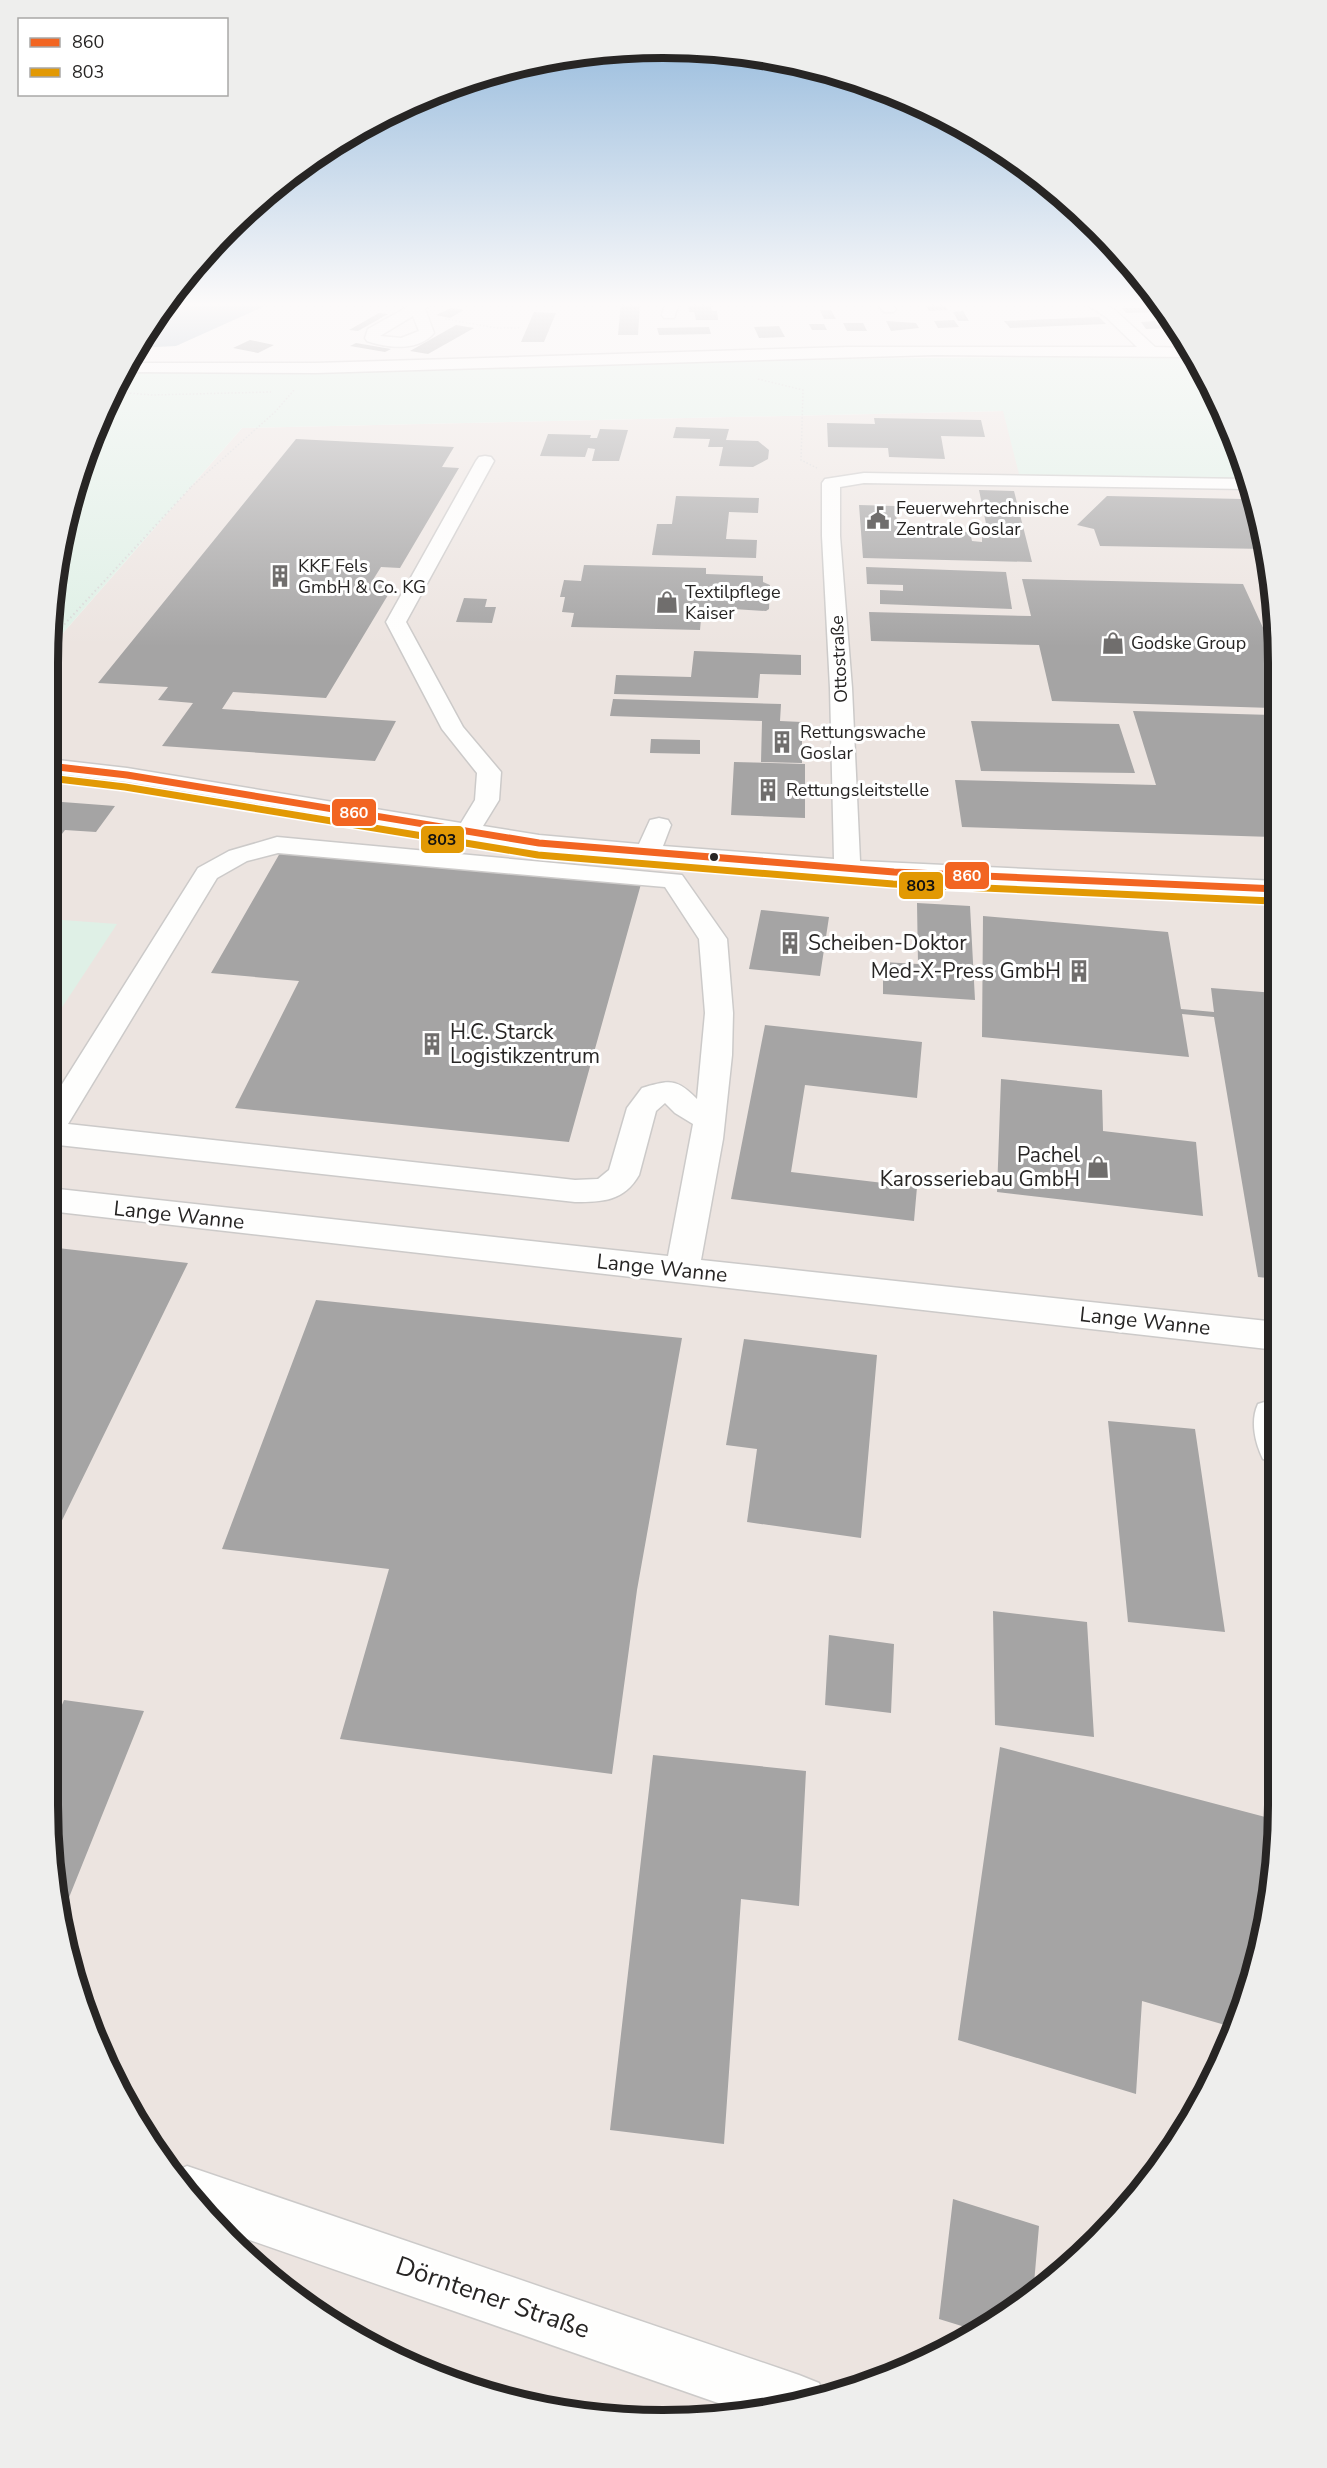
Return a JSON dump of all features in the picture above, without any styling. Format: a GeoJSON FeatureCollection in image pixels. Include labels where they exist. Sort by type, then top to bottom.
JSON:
{"type":"FeatureCollection","features":[{"type":"Feature","properties":{"kind":"street"},"geometry":{"type":"LineString","coordinates":[[468,831],[487,800],[489,772],[453,729],[396,622],[484,461]]}},
{"type":"Feature","properties":{"kind":"street"},"geometry":{"type":"LineString","coordinates":[[831,483],[864,478],[1241,484]]}},
{"type":"Feature","properties":{"kind":"street","name":"Ottostraße"},"geometry":{"type":"LineString","coordinates":[[831,483],[831,536],[841,688],[847,868]]}},
{"type":"Feature","properties":{"kind":"street"},"geometry":{"type":"LineString","coordinates":[[58,767],[127,775],[539,843],[847,868],[1268,889]]}},
{"type":"Feature","properties":{"kind":"street"},"geometry":{"type":"LineString","coordinates":[[648,853],[659,825]]}},
{"type":"Feature","properties":{"kind":"street"},"geometry":{"type":"LineString","coordinates":[[58,1116],[207,873],[237,856],[278,845],[673,880],[713,939],[719,1013],[717,1054],[709,1119],[682,1270]]}},
{"type":"Feature","properties":{"kind":"street"},"geometry":{"type":"LineString","coordinates":[[58,1132],[575,1191],[606,1190],[623,1175],[642,1108],[653,1095],[672,1092],[686,1106],[709,1119]]}},
{"type":"Feature","properties":{"kind":"street","name":"Lange Wanne"},"geometry":{"type":"LineString","coordinates":[[58,1201],[1268,1335]]}},
{"type":"Feature","properties":{"kind":"street","name":"Dörntener Straße"},"geometry":{"type":"LineString","coordinates":[[205,2198],[783,2398]]}},
{"type":"Feature","properties":{"kind":"path"},"geometry":{"type":"LineString","coordinates":[[60,629],[203,474],[270,416]]}},
{"type":"Feature","properties":{"kind":"path"},"geometry":{"type":"LineString","coordinates":[[802,416],[801,460],[820,470],[831,483]]}},
{"type":"Feature","properties":{"kind":"shaded area"},"geometry":{"type":"Polygon","coordinates":[[[112,416],[771,416],[242,428],[59,637],[70,545],[79,507],[112,416]]]}},
{"type":"Feature","properties":{"kind":"shaded area"},"geometry":{"type":"Polygon","coordinates":[[[772,416],[1022,416],[1238,477],[1248,507],[1263,585],[1268,664],[1268,1804],[1267,1844],[1257,1923],[1236,1999],[1206,2072],[1167,2141],[1118,2203],[1091,2232],[1032,2284],[1000,2308],[966,2328],[895,2363],[820,2389],[782,2398],[703,2408],[664,2410],[585,2404],[545,2398],[469,2377],[396,2347],[361,2328],[327,2308],[265,2259],[236,2232],[184,2173],[160,2141],[121,2072],[91,1999],[79,1961],[64,1883],[58,1804],[59,637],[242,428],[772,416]]]}},
{"type":"Feature","properties":{"kind":"shaded area"},"geometry":{"type":"Polygon","coordinates":[[[1004,416],[1215,416],[1239,479],[1020,478],[1004,416]]]}},
{"type":"Feature","properties":{"kind":"shaded area"},"geometry":{"type":"Polygon","coordinates":[[[58,920],[117,924],[58,1013],[58,920]]]}},
{"type":"Feature","properties":{"kind":"building"},"geometry":{"type":"Polygon","coordinates":[[[874,418],[981,420],[985,437],[941,436],[945,459],[889,457],[888,448],[828,447],[827,423],[875,424],[874,418]]]}},
{"type":"Feature","properties":{"kind":"building"},"geometry":{"type":"Polygon","coordinates":[[[676,427],[729,429],[726,440],[758,441],[769,450],[768,459],[753,467],[719,466],[723,447],[708,447],[710,439],[673,438],[676,427]]]}},
{"type":"Feature","properties":{"kind":"building"},"geometry":{"type":"Polygon","coordinates":[[[600,429],[628,430],[619,461],[592,461],[595,449],[588,448],[585,457],[540,456],[548,434],[591,435],[590,438],[597,438],[600,429]]]}},
{"type":"Feature","properties":{"kind":"building","name":"KKF Fels GmbH & Co. KG"},"geometry":{"type":"Polygon","coordinates":[[[296,439],[454,447],[442,467],[459,468],[400,568],[381,567],[371,583],[394,585],[326,698],[233,692],[222,709],[396,721],[375,761],[162,746],[193,703],[158,700],[168,687],[98,683],[296,439]]]}},
{"type":"Feature","properties":{"kind":"building","name":"Feuerwehrtechnische Zentrale Goslar"},"geometry":{"type":"Polygon","coordinates":[[[979,490],[1014,491],[1032,562],[863,558],[859,505],[895,506],[898,530],[970,532],[972,541],[982,542],[982,537],[989,538],[979,490]]]}},
{"type":"Feature","properties":{"kind":"building"},"geometry":{"type":"Polygon","coordinates":[[[676,496],[759,498],[758,513],[729,512],[726,539],[757,540],[756,558],[652,555],[657,524],[672,524],[676,496]]]}},
{"type":"Feature","properties":{"kind":"building"},"geometry":{"type":"Polygon","coordinates":[[[1107,496],[1242,499],[1246,500],[1248,507],[1258,549],[1100,546],[1094,529],[1077,525],[1107,496]]]}},
{"type":"Feature","properties":{"kind":"building","name":"Textilpflege Kaiser"},"geometry":{"type":"Polygon","coordinates":[[[584,565],[706,568],[706,574],[763,576],[763,582],[770,585],[769,609],[766,611],[702,607],[700,630],[571,627],[574,613],[562,612],[565,597],[560,597],[564,580],[581,581],[584,565]]]}},
{"type":"Feature","properties":{"kind":"building"},"geometry":{"type":"Polygon","coordinates":[[[866,567],[1006,572],[1012,609],[880,604],[880,590],[903,591],[903,585],[867,584],[866,567]]]}},
{"type":"Feature","properties":{"kind":"building","name":"Godske Group"},"geometry":{"type":"Polygon","coordinates":[[[1022,579],[1243,584],[1267,637],[1268,708],[1052,701],[1039,645],[871,641],[869,612],[1031,616],[1022,579]]]}},
{"type":"Feature","properties":{"kind":"building"},"geometry":{"type":"Polygon","coordinates":[[[464,598],[487,599],[485,607],[496,607],[492,623],[456,622],[464,598]]]}},
{"type":"Feature","properties":{"kind":"building"},"geometry":{"type":"Polygon","coordinates":[[[694,651],[801,655],[801,675],[760,674],[758,698],[614,694],[616,675],[691,677],[694,651]]]}},
{"type":"Feature","properties":{"kind":"building","name":"Rettungswache Goslar"},"geometry":{"type":"Polygon","coordinates":[[[613,699],[781,704],[780,721],[802,722],[802,763],[761,762],[762,721],[610,716],[613,699]]]}},
{"type":"Feature","properties":{"kind":"building"},"geometry":{"type":"Polygon","coordinates":[[[1133,711],[1268,715],[1268,837],[962,827],[955,780],[1156,785],[1133,711]]]}},
{"type":"Feature","properties":{"kind":"building"},"geometry":{"type":"Polygon","coordinates":[[[971,721],[1119,724],[1135,773],[981,771],[971,721]]]}},
{"type":"Feature","properties":{"kind":"building"},"geometry":{"type":"Polygon","coordinates":[[[651,739],[700,740],[700,754],[650,753],[651,739]]]}},
{"type":"Feature","properties":{"kind":"building","name":"Rettungsleitstelle"},"geometry":{"type":"Polygon","coordinates":[[[734,762],[805,764],[805,818],[731,815],[734,762]]]}},
{"type":"Feature","properties":{"kind":"building"},"geometry":{"type":"Polygon","coordinates":[[[58,802],[115,806],[96,832],[65,830],[58,839],[58,802]]]}},
{"type":"Feature","properties":{"kind":"building","name":"H.C. Starck Logistikzentrum"},"geometry":{"type":"Polygon","coordinates":[[[280,853],[641,884],[569,1142],[235,1108],[299,981],[211,973],[280,853]]]}},
{"type":"Feature","properties":{"kind":"building"},"geometry":{"type":"Polygon","coordinates":[[[917,903],[970,906],[975,1000],[883,994],[883,962],[918,964],[917,903]]]}},
{"type":"Feature","properties":{"kind":"building","name":"Scheiben-Doktor"},"geometry":{"type":"Polygon","coordinates":[[[761,910],[829,917],[820,976],[749,969],[761,910]]]}},
{"type":"Feature","properties":{"kind":"building","name":"Med-X-Press GmbH"},"geometry":{"type":"Polygon","coordinates":[[[983,916],[1168,932],[1181,1009],[1214,1012],[1211,988],[1268,992],[1268,1278],[1258,1277],[1214,1017],[1182,1014],[1189,1057],[982,1037],[983,916]]]}},
{"type":"Feature","properties":{"kind":"building"},"geometry":{"type":"Polygon","coordinates":[[[765,1025],[922,1042],[917,1098],[805,1085],[791,1172],[917,1187],[914,1221],[731,1199],[765,1025]]]}},
{"type":"Feature","properties":{"kind":"building","name":"Pachel Karosseriebau GmbH"},"geometry":{"type":"Polygon","coordinates":[[[1001,1079],[1102,1090],[1103,1131],[1196,1142],[1203,1216],[997,1192],[1001,1079]]]}},
{"type":"Feature","properties":{"kind":"building"},"geometry":{"type":"Polygon","coordinates":[[[58,1248],[188,1263],[58,1529],[58,1248]]]}},
{"type":"Feature","properties":{"kind":"building"},"geometry":{"type":"Polygon","coordinates":[[[316,1300],[682,1338],[637,1590],[612,1774],[340,1739],[389,1569],[222,1549],[316,1300]]]}},
{"type":"Feature","properties":{"kind":"building"},"geometry":{"type":"Polygon","coordinates":[[[744,1339],[877,1355],[861,1538],[747,1522],[757,1449],[726,1445],[744,1339]]]}},
{"type":"Feature","properties":{"kind":"building"},"geometry":{"type":"Polygon","coordinates":[[[1108,1421],[1195,1429],[1225,1632],[1128,1622],[1108,1421]]]}},
{"type":"Feature","properties":{"kind":"building"},"geometry":{"type":"Polygon","coordinates":[[[993,1611],[1087,1622],[1094,1737],[995,1725],[993,1611]]]}},
{"type":"Feature","properties":{"kind":"building"},"geometry":{"type":"Polygon","coordinates":[[[829,1635],[894,1644],[891,1713],[825,1705],[829,1635]]]}},
{"type":"Feature","properties":{"kind":"building"},"geometry":{"type":"Polygon","coordinates":[[[64,1700],[144,1711],[68,1900],[60,1844],[58,1714],[64,1700]]]}},
{"type":"Feature","properties":{"kind":"building"},"geometry":{"type":"Polygon","coordinates":[[[1000,1747],[1268,1818],[1267,1844],[1257,1923],[1248,1961],[1226,2025],[1142,2001],[1136,2094],[958,2040],[1000,1747]]]}},
{"type":"Feature","properties":{"kind":"building"},"geometry":{"type":"Polygon","coordinates":[[[653,1755],[806,1771],[799,1906],[741,1899],[724,2144],[610,2130],[653,1755]]]}},
{"type":"Feature","properties":{"kind":"building"},"geometry":{"type":"Polygon","coordinates":[[[953,2199],[1039,2226],[1034,2282],[1000,2308],[967,2328],[939,2319],[953,2199]]]}},
{"type":"Feature","properties":{"kind":"transit line","name":"860"},"geometry":{"type":"LineString","coordinates":[[58,767],[127,775],[539,843],[894,872],[1268,889]]}},
{"type":"Feature","properties":{"kind":"transit line","name":"803"},"geometry":{"type":"LineString","coordinates":[[58,779],[125,787],[538,855],[893,884],[1268,901]]}},
{"type":"Feature","properties":{"kind":"place","name":"Feuerwehrtechnische Zentrale Goslar"},"geometry":{"type":"Point","coordinates":[878,518]}},
{"type":"Feature","properties":{"kind":"place","name":"KKF Fels GmbH & Co. KG"},"geometry":{"type":"Point","coordinates":[280,576]}},
{"type":"Feature","properties":{"kind":"place","name":"Textilpflege Kaiser"},"geometry":{"type":"Point","coordinates":[667,602]}},
{"type":"Feature","properties":{"kind":"place","name":"Godske Group"},"geometry":{"type":"Point","coordinates":[1113,643]}},
{"type":"Feature","properties":{"kind":"place","name":"Rettungswache Goslar"},"geometry":{"type":"Point","coordinates":[782,742]}},
{"type":"Feature","properties":{"kind":"place","name":"Rettungsleitstelle"},"geometry":{"type":"Point","coordinates":[768,790]}},
{"type":"Feature","properties":{"kind":"place","name":"Scheiben-Doktor"},"geometry":{"type":"Point","coordinates":[790,943]}},
{"type":"Feature","properties":{"kind":"place","name":"Med-X-Press GmbH"},"geometry":{"type":"Point","coordinates":[1079,971]}},
{"type":"Feature","properties":{"kind":"place","name":"H.C. Starck Logistikzentrum"},"geometry":{"type":"Point","coordinates":[432,1044]}},
{"type":"Feature","properties":{"kind":"place","name":"Pachel Karosseriebau GmbH"},"geometry":{"type":"Point","coordinates":[1098,1167]}}]}
